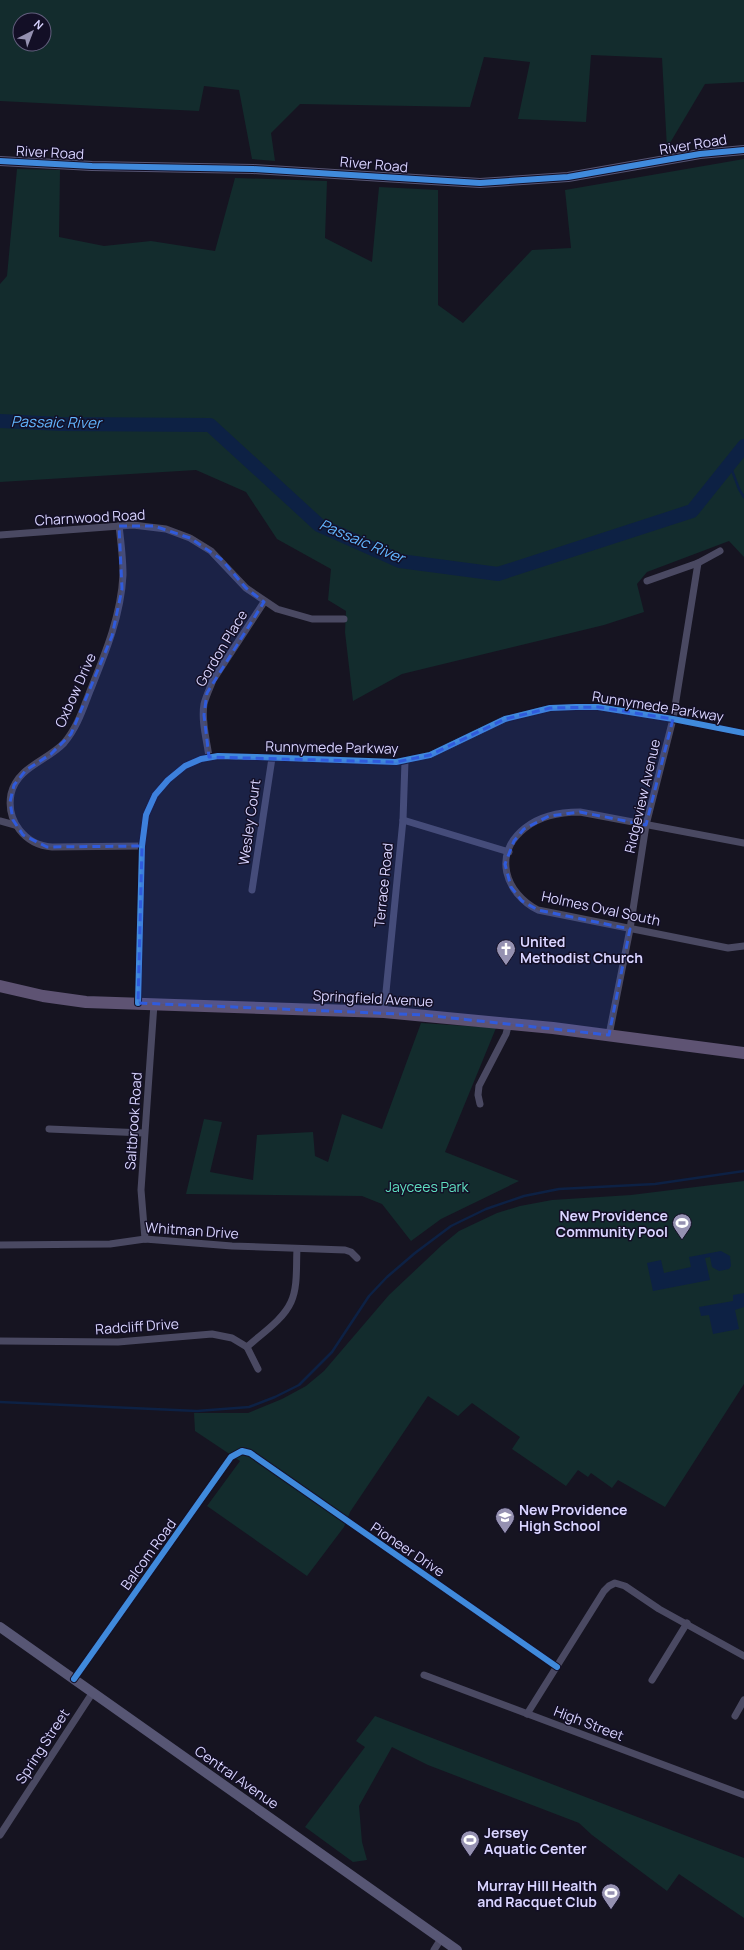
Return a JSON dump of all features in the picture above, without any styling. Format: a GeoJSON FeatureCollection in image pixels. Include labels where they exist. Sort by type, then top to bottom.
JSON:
{"type":"FeatureCollection","features":[{"type":"Feature","properties":{"kind":"main road","name":"Springfield Avenue"},"geometry":{"type":"LineString","coordinates":[[0,986],[65,1000],[384,1012],[509,1023],[744,1053]]}},
{"type":"Feature","properties":{"kind":"street","name":"River Road"},"geometry":{"type":"LineString","coordinates":[[0,161],[92,166],[254,169],[480,183],[568,177],[700,154],[744,150]]}},
{"type":"Feature","properties":{"kind":"street","name":"Charnwood Road"},"geometry":{"type":"LineString","coordinates":[[0,535],[119,526],[154,526],[190,538],[221,559],[246,588],[264,602],[277,609],[300,617],[322,620],[344,618]]}},
{"type":"Feature","properties":{"kind":"street","name":"Oxbow Drive"},"geometry":{"type":"LineString","coordinates":[[119,526],[123,573],[122,589],[112,636],[79,719],[71,734],[51,754],[26,770],[14,785],[10,802],[15,825],[23,835],[30,841],[47,847],[142,846]]}},
{"type":"Feature","properties":{"kind":"street"},"geometry":{"type":"LineString","coordinates":[[647,581],[698,563],[720,551]]}},
{"type":"Feature","properties":{"kind":"street","name":"Ridgeview Avenue"},"geometry":{"type":"LineString","coordinates":[[609,1035],[630,929],[646,825],[673,719],[698,563]]}},
{"type":"Feature","properties":{"kind":"street","name":"Gordon Place"},"geometry":{"type":"LineString","coordinates":[[209,757],[204,704],[213,680],[264,602]]}},
{"type":"Feature","properties":{"kind":"street","name":"Runnymede Parkway"},"geometry":{"type":"LineString","coordinates":[[138,1003],[142,846],[146,815],[156,794],[179,770],[201,759],[209,757],[396,762],[430,755],[505,719],[550,708],[598,707],[673,719],[744,733]]}},
{"type":"Feature","properties":{"kind":"street","name":"Wesley Court"},"geometry":{"type":"LineString","coordinates":[[252,890],[272,758]]}},
{"type":"Feature","properties":{"kind":"street","name":"Terrace Road"},"geometry":{"type":"LineString","coordinates":[[384,1012],[403,820],[405,760]]}},
{"type":"Feature","properties":{"kind":"street"},"geometry":{"type":"LineString","coordinates":[[403,820],[508,852],[514,840],[524,829],[542,819],[562,813],[580,812],[744,843]]}},
{"type":"Feature","properties":{"kind":"street"},"geometry":{"type":"LineString","coordinates":[[0,821],[15,825]]}},
{"type":"Feature","properties":{"kind":"street","name":"Holmes Oval South"},"geometry":{"type":"LineString","coordinates":[[508,852],[505,864],[508,879],[519,897],[530,906],[549,913],[728,948],[744,946]]}},
{"type":"Feature","properties":{"kind":"street","name":"Saltbrook Road"},"geometry":{"type":"LineString","coordinates":[[144,1239],[141,1190],[154,1004]]}},
{"type":"Feature","properties":{"kind":"street"},"geometry":{"type":"LineString","coordinates":[[480,1104],[478,1095],[479,1086],[506,1034],[509,1023]]}},
{"type":"Feature","properties":{"kind":"street"},"geometry":{"type":"LineString","coordinates":[[49,1129],[144,1133]]}},
{"type":"Feature","properties":{"kind":"street","name":"Whitman Drive"},"geometry":{"type":"LineString","coordinates":[[0,1245],[110,1244],[144,1239],[297,1249],[345,1250],[351,1252],[357,1258]]}},
{"type":"Feature","properties":{"kind":"street"},"geometry":{"type":"LineString","coordinates":[[258,1369],[247,1347],[280,1317],[291,1301],[294,1288],[297,1249]]}},
{"type":"Feature","properties":{"kind":"street","name":"Radcliff Drive"},"geometry":{"type":"LineString","coordinates":[[0,1341],[118,1342],[212,1334],[232,1338],[247,1347]]}},
{"type":"Feature","properties":{"kind":"street","name":"Pioneer Drive"},"geometry":{"type":"LineString","coordinates":[[246,1451],[557,1667]]}},
{"type":"Feature","properties":{"kind":"street","name":"Balcom Road"},"geometry":{"type":"LineString","coordinates":[[74,1679],[231,1457],[238,1452],[246,1451]]}},
{"type":"Feature","properties":{"kind":"street"},"geometry":{"type":"LineString","coordinates":[[528,1714],[606,1588],[615,1583],[625,1586],[659,1609],[687,1623],[744,1656]]}},
{"type":"Feature","properties":{"kind":"street"},"geometry":{"type":"LineString","coordinates":[[652,1680],[687,1623]]}},
{"type":"Feature","properties":{"kind":"street","name":"Central Avenue"},"geometry":{"type":"LineString","coordinates":[[0,1627],[457,1950]]}},
{"type":"Feature","properties":{"kind":"street","name":"High Street"},"geometry":{"type":"LineString","coordinates":[[424,1675],[744,1795]]}},
{"type":"Feature","properties":{"kind":"street","name":"Spring Street"},"geometry":{"type":"LineString","coordinates":[[0,1834],[93,1692]]}},
{"type":"Feature","properties":{"kind":"street"},"geometry":{"type":"LineString","coordinates":[[735,1716],[744,1700]]}},
{"type":"Feature","properties":{"kind":"street"},"geometry":{"type":"LineString","coordinates":[[434,1950],[442,1939]]}},
{"type":"Feature","properties":{"kind":"highlighted area"},"geometry":{"type":"Polygon","coordinates":[[[119,526],[154,526],[190,538],[221,559],[246,588],[264,602],[207,693],[204,715],[209,757],[396,762],[430,755],[505,719],[550,708],[598,707],[673,719],[646,825],[580,812],[549,816],[524,829],[514,841],[505,864],[511,887],[522,901],[538,910],[630,929],[609,1035],[424,1015],[138,1003],[142,846],[47,847],[23,835],[13,820],[10,802],[14,785],[26,770],[51,754],[71,734],[112,636],[122,589],[119,526]]]}},
{"type":"Feature","properties":{"kind":"green space"},"geometry":{"type":"Polygon","coordinates":[[[0,0],[744,0],[744,82],[705,84],[667,148],[662,58],[591,55],[586,122],[518,119],[530,62],[484,57],[470,107],[300,104],[271,133],[275,161],[252,159],[239,90],[204,86],[199,111],[0,101],[0,0]]]}},
{"type":"Feature","properties":{"kind":"green space"},"geometry":{"type":"Polygon","coordinates":[[[744,159],[744,557],[729,541],[647,572],[637,584],[644,612],[604,625],[402,674],[353,701],[345,632],[346,611],[328,600],[331,569],[277,539],[246,492],[196,470],[0,482],[0,284],[7,276],[17,169],[60,170],[59,237],[104,246],[151,241],[215,251],[235,178],[327,181],[325,238],[372,262],[379,187],[438,190],[438,305],[463,323],[532,250],[571,248],[565,190],[744,159]]]}},
{"type":"Feature","properties":{"kind":"green space","name":"Jaycees Park"},"geometry":{"type":"Polygon","coordinates":[[[421,1023],[496,1028],[445,1152],[519,1181],[441,1219],[411,1241],[382,1204],[362,1196],[186,1194],[204,1119],[222,1122],[210,1172],[253,1180],[257,1135],[313,1132],[315,1156],[328,1162],[342,1114],[382,1129],[421,1023]]]}},
{"type":"Feature","properties":{"kind":"green space"},"geometry":{"type":"Polygon","coordinates":[[[744,1181],[744,1384],[665,1507],[618,1480],[612,1488],[591,1473],[588,1477],[578,1470],[566,1486],[512,1449],[520,1437],[472,1403],[458,1416],[428,1396],[350,1512],[344,1527],[307,1576],[207,1506],[240,1461],[195,1431],[194,1413],[248,1413],[282,1399],[306,1386],[324,1371],[389,1295],[459,1231],[497,1213],[520,1206],[552,1200],[631,1195],[744,1181]]]}},
{"type":"Feature","properties":{"kind":"green space"},"geometry":{"type":"Polygon","coordinates":[[[375,1716],[744,1858],[744,1918],[679,1874],[667,1891],[592,1835],[579,1823],[428,1765],[392,1747],[359,1806],[362,1842],[367,1860],[353,1862],[305,1827],[365,1747],[356,1741],[375,1716]]]}},
{"type":"Feature","properties":{"kind":"water"},"geometry":{"type":"Polygon","coordinates":[[[721,1251],[730,1256],[731,1266],[729,1269],[719,1271],[712,1267],[710,1257],[705,1258],[710,1280],[653,1291],[647,1263],[661,1260],[664,1273],[691,1267],[689,1257],[721,1251]]]}},
{"type":"Feature","properties":{"kind":"water"},"geometry":{"type":"Polygon","coordinates":[[[744,1293],[744,1307],[735,1310],[739,1329],[713,1334],[709,1315],[701,1316],[699,1307],[733,1301],[733,1295],[744,1293]]]}},
{"type":"Feature","properties":{"kind":"waterway","name":"Passaic River"},"geometry":{"type":"LineString","coordinates":[[0,421],[61,424],[210,425],[319,525],[400,561],[498,574],[692,511],[744,446]]}},
{"type":"Feature","properties":{"kind":"waterway"},"geometry":{"type":"LineString","coordinates":[[730,465],[739,489],[744,497]]}},
{"type":"Feature","properties":{"kind":"waterway"},"geometry":{"type":"LineString","coordinates":[[0,1402],[197,1411],[249,1407],[275,1397],[299,1385],[332,1352],[369,1296],[387,1277],[415,1253],[451,1226],[486,1209],[524,1196],[559,1189],[655,1184],[744,1171]]}},
{"type":"Feature","properties":{"kind":"cycle path"},"geometry":{"type":"LineString","coordinates":[[0,161],[92,166],[253,169],[480,183],[568,177],[700,154],[744,150]]}},
{"type":"Feature","properties":{"kind":"cycle path"},"geometry":{"type":"LineString","coordinates":[[138,1003],[142,846],[146,815],[155,795],[168,780],[185,766],[201,759],[218,756],[396,762],[430,755],[505,719],[550,708],[598,707],[673,719],[744,733]]}},
{"type":"Feature","properties":{"kind":"cycle path"},"geometry":{"type":"LineString","coordinates":[[74,1679],[231,1457],[242,1451],[250,1453],[557,1667]]}},
{"type":"Feature","properties":{"kind":"place","name":"United Methodist Church"},"geometry":{"type":"Point","coordinates":[506,966]}},
{"type":"Feature","properties":{"kind":"place","name":"New Providence Community Pool"},"geometry":{"type":"Point","coordinates":[682,1240]}},
{"type":"Feature","properties":{"kind":"place","name":"New Providence High School"},"geometry":{"type":"Point","coordinates":[505,1534]}},
{"type":"Feature","properties":{"kind":"place","name":"Jersey Aquatic Center"},"geometry":{"type":"Point","coordinates":[470,1857]}},
{"type":"Feature","properties":{"kind":"place","name":"Murray Hill Health and Racquet Club"},"geometry":{"type":"Point","coordinates":[611,1910]}}]}
